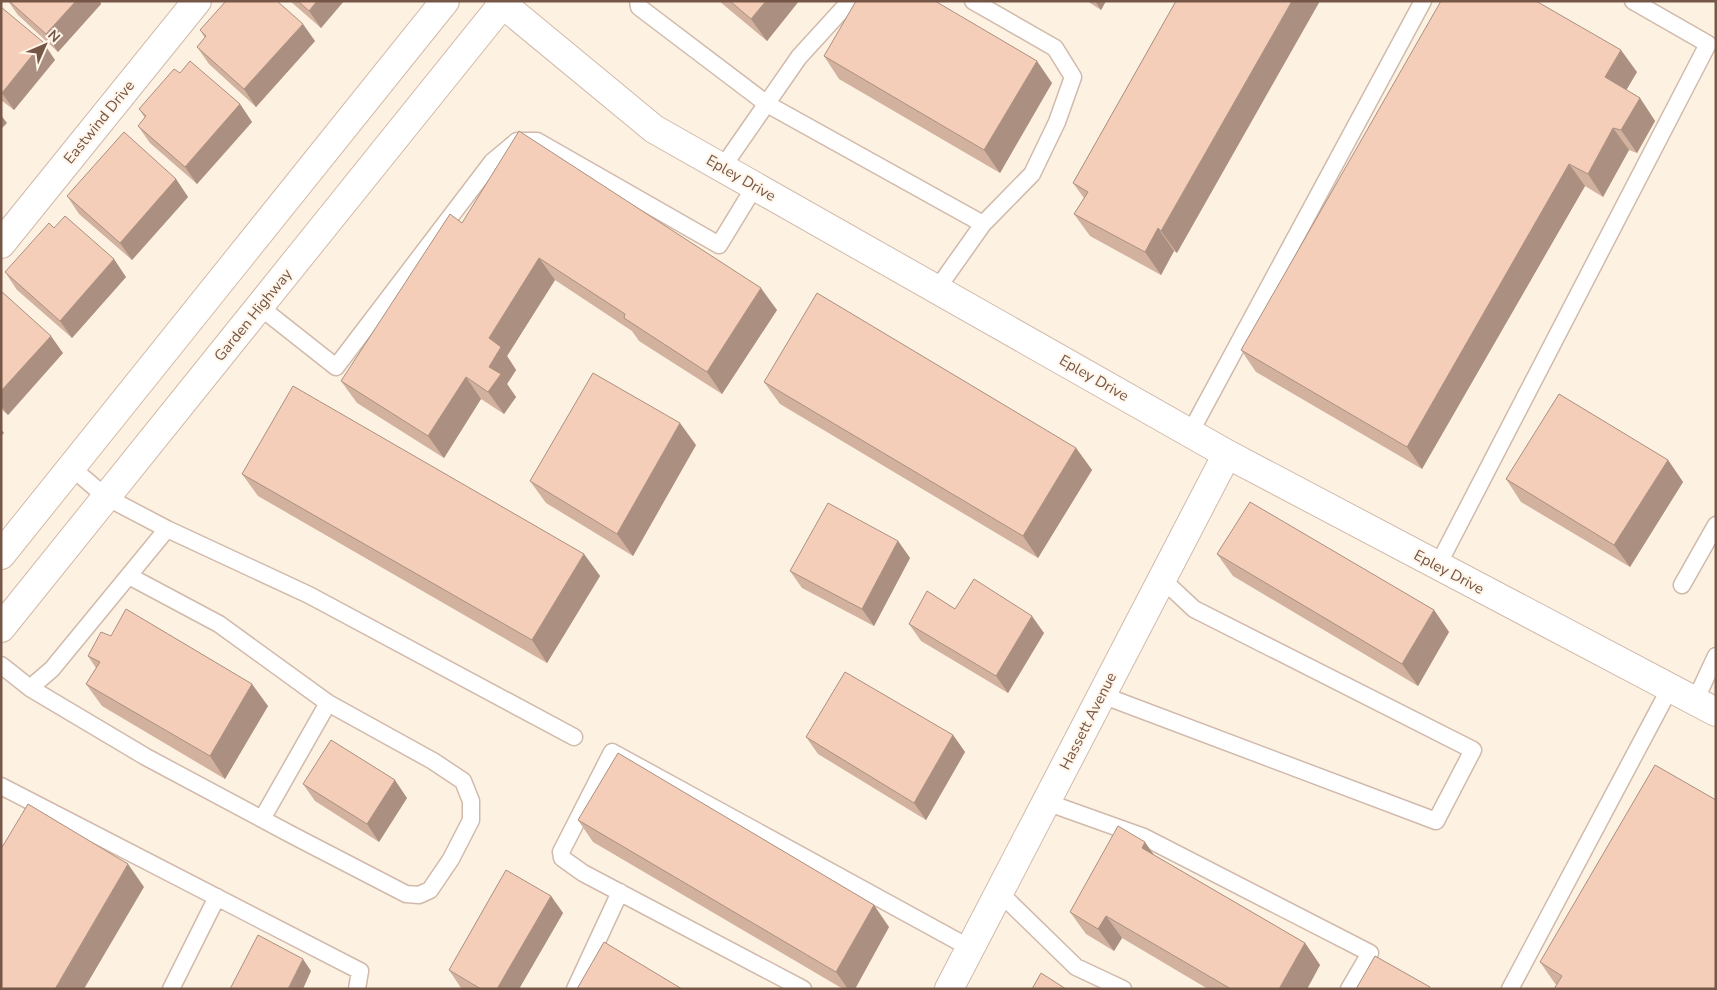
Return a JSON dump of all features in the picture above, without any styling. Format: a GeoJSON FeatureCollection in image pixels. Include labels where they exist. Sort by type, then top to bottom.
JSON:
{"type":"FeatureCollection","features":[{"type":"Feature","properties":{"kind":"street","name":"Eastwind Drive"},"geometry":{"type":"LineString","coordinates":[[1,244],[197,1]]}},
{"type":"Feature","properties":{"kind":"street"},"geometry":{"type":"LineString","coordinates":[[1,556],[445,1]]}},
{"type":"Feature","properties":{"kind":"street","name":"Epley Drive"},"geometry":{"type":"LineString","coordinates":[[502,2],[654,129],[1227,454],[1705,707]]}},
{"type":"Feature","properties":{"kind":"street","name":"Garden Highway"},"geometry":{"type":"LineString","coordinates":[[1,628],[260,307],[502,2]]}},
{"type":"Feature","properties":{"kind":"street","name":"Hassett Avenue"},"geometry":{"type":"LineString","coordinates":[[949,989],[1227,454]]}},
{"type":"Feature","properties":{"kind":"lane"},"geometry":{"type":"LineString","coordinates":[[638,1],[639,7],[767,104],[983,224]]}},
{"type":"Feature","properties":{"kind":"lane"},"geometry":{"type":"LineString","coordinates":[[722,168],[799,58],[850,1]]}},
{"type":"Feature","properties":{"kind":"lane"},"geometry":{"type":"LineString","coordinates":[[937,289],[983,224],[1032,174],[1057,122],[1073,77],[1055,48],[973,1]]}},
{"type":"Feature","properties":{"kind":"lane"},"geometry":{"type":"LineString","coordinates":[[1190,433],[1423,1]]}},
{"type":"Feature","properties":{"kind":"lane"},"geometry":{"type":"LineString","coordinates":[[1438,565],[1708,44],[1633,1]]}},
{"type":"Feature","properties":{"kind":"lane"},"geometry":{"type":"LineString","coordinates":[[260,307],[336,367],[492,162],[517,141],[537,141],[719,245],[755,186]]}},
{"type":"Feature","properties":{"kind":"lane"},"geometry":{"type":"LineString","coordinates":[[72,468],[106,497],[167,529],[309,595],[574,737]]}},
{"type":"Feature","properties":{"kind":"lane"},"geometry":{"type":"LineString","coordinates":[[1682,585],[1716,525]]}},
{"type":"Feature","properties":{"kind":"lane"},"geometry":{"type":"LineString","coordinates":[[30,688],[52,669],[167,529]]}},
{"type":"Feature","properties":{"kind":"lane"},"geometry":{"type":"LineString","coordinates":[[1,665],[30,688],[146,757],[262,819],[406,894],[419,895],[430,890],[451,859],[471,820],[471,801],[463,781],[433,761],[328,703],[219,624],[130,576]]}},
{"type":"Feature","properties":{"kind":"lane"},"geometry":{"type":"LineString","coordinates":[[1102,695],[1436,821],[1473,750],[1194,609],[1162,579]]}},
{"type":"Feature","properties":{"kind":"lane"},"geometry":{"type":"LineString","coordinates":[[1705,707],[1716,656]]}},
{"type":"Feature","properties":{"kind":"lane"},"geometry":{"type":"LineString","coordinates":[[1510,989],[1670,688]]}},
{"type":"Feature","properties":{"kind":"lane"},"geometry":{"type":"LineString","coordinates":[[262,819],[328,703]]}},
{"type":"Feature","properties":{"kind":"lane"},"geometry":{"type":"LineString","coordinates":[[803,989],[620,892],[569,864],[562,858],[561,852],[612,752],[970,948]]}},
{"type":"Feature","properties":{"kind":"lane"},"geometry":{"type":"LineString","coordinates":[[1,786],[360,971],[357,989]]}},
{"type":"Feature","properties":{"kind":"lane"},"geometry":{"type":"LineString","coordinates":[[1046,802],[1144,837],[1370,953],[1349,989]]}},
{"type":"Feature","properties":{"kind":"lane"},"geometry":{"type":"LineString","coordinates":[[575,989],[620,892]]}},
{"type":"Feature","properties":{"kind":"lane"},"geometry":{"type":"LineString","coordinates":[[999,892],[1076,967],[1124,989]]}},
{"type":"Feature","properties":{"kind":"lane"},"geometry":{"type":"LineString","coordinates":[[172,989],[218,897]]}},
{"type":"Feature","properties":{"kind":"building"},"geometry":{"type":"Polygon","coordinates":[[[9,1],[76,1],[46,34],[9,1]]]}},
{"type":"Feature","properties":{"kind":"building"},"geometry":{"type":"Polygon","coordinates":[[[226,1],[277,1],[303,24],[244,89],[197,47],[206,36],[200,30],[226,1]]]}},
{"type":"Feature","properties":{"kind":"building"},"geometry":{"type":"Polygon","coordinates":[[[298,1],[317,1],[309,11],[298,1]]]}},
{"type":"Feature","properties":{"kind":"building"},"geometry":{"type":"Polygon","coordinates":[[[730,1],[766,1],[751,19],[730,1]]]}},
{"type":"Feature","properties":{"kind":"building"},"geometry":{"type":"Polygon","coordinates":[[[856,1],[935,1],[1037,61],[984,150],[824,56],[856,1]]]}},
{"type":"Feature","properties":{"kind":"building"},"geometry":{"type":"Polygon","coordinates":[[[1176,1],[1292,1],[1161,231],[1158,228],[1145,252],[1074,214],[1088,192],[1073,183],[1176,1]]]}},
{"type":"Feature","properties":{"kind":"building"},"geometry":{"type":"Polygon","coordinates":[[[1441,1],[1536,1],[1621,50],[1605,77],[1640,98],[1621,130],[1613,128],[1588,174],[1569,164],[1407,447],[1241,350],[1441,1]]]}},
{"type":"Feature","properties":{"kind":"building"},"geometry":{"type":"Polygon","coordinates":[[[1,7],[43,42],[2,93],[1,92],[1,7]]]}},
{"type":"Feature","properties":{"kind":"building"},"geometry":{"type":"Polygon","coordinates":[[[190,61],[240,104],[185,167],[138,126],[146,116],[139,109],[174,69],[180,73],[190,61]]]}},
{"type":"Feature","properties":{"kind":"building"},"geometry":{"type":"Polygon","coordinates":[[[519,131],[761,288],[707,372],[624,318],[625,314],[539,258],[489,338],[501,347],[489,367],[501,374],[488,392],[466,377],[428,436],[341,381],[450,214],[462,223],[519,131]]]}},
{"type":"Feature","properties":{"kind":"building"},"geometry":{"type":"Polygon","coordinates":[[[124,132],[176,179],[120,243],[67,196],[124,132]]]}},
{"type":"Feature","properties":{"kind":"building"},"geometry":{"type":"Polygon","coordinates":[[[65,216],[114,259],[60,321],[5,272],[49,223],[54,228],[65,216]]]}},
{"type":"Feature","properties":{"kind":"building"},"geometry":{"type":"Polygon","coordinates":[[[1,291],[51,336],[1,391],[1,291]]]}},
{"type":"Feature","properties":{"kind":"building"},"geometry":{"type":"Polygon","coordinates":[[[817,293],[1076,448],[1023,536],[764,382],[817,293]]]}},
{"type":"Feature","properties":{"kind":"building"},"geometry":{"type":"Polygon","coordinates":[[[593,373],[680,423],[617,534],[530,481],[593,373]]]}},
{"type":"Feature","properties":{"kind":"building"},"geometry":{"type":"Polygon","coordinates":[[[293,386],[584,554],[532,640],[242,474],[293,386]]]}},
{"type":"Feature","properties":{"kind":"building"},"geometry":{"type":"Polygon","coordinates":[[[1559,394],[1668,460],[1614,545],[1506,479],[1559,394]]]}},
{"type":"Feature","properties":{"kind":"building"},"geometry":{"type":"Polygon","coordinates":[[[1250,502],[1434,610],[1402,664],[1217,554],[1250,502]]]}},
{"type":"Feature","properties":{"kind":"building"},"geometry":{"type":"Polygon","coordinates":[[[828,503],[898,541],[862,609],[790,571],[828,503]]]}},
{"type":"Feature","properties":{"kind":"building"},"geometry":{"type":"Polygon","coordinates":[[[974,579],[1032,616],[996,676],[909,624],[927,591],[955,609],[974,579]]]}},
{"type":"Feature","properties":{"kind":"building"},"geometry":{"type":"Polygon","coordinates":[[[126,609],[252,684],[210,756],[86,684],[100,662],[88,656],[101,632],[111,636],[126,609]]]}},
{"type":"Feature","properties":{"kind":"building"},"geometry":{"type":"Polygon","coordinates":[[[845,672],[953,735],[914,803],[806,737],[845,672]]]}},
{"type":"Feature","properties":{"kind":"building"},"geometry":{"type":"Polygon","coordinates":[[[331,740],[395,780],[367,824],[303,784],[331,740]]]}},
{"type":"Feature","properties":{"kind":"building"},"geometry":{"type":"Polygon","coordinates":[[[618,753],[874,905],[836,972],[578,820],[618,753]]]}},
{"type":"Feature","properties":{"kind":"building"},"geometry":{"type":"Polygon","coordinates":[[[1655,765],[1716,800],[1716,989],[1554,989],[1562,976],[1540,962],[1655,765]]]}},
{"type":"Feature","properties":{"kind":"building"},"geometry":{"type":"Polygon","coordinates":[[[28,804],[128,864],[55,989],[1,989],[1,849],[28,804]]]}},
{"type":"Feature","properties":{"kind":"building"},"geometry":{"type":"Polygon","coordinates":[[[1118,826],[1145,842],[1142,848],[1305,943],[1279,989],[1231,989],[1106,916],[1098,929],[1070,912],[1118,826]]]}},
{"type":"Feature","properties":{"kind":"building"},"geometry":{"type":"Polygon","coordinates":[[[506,870],[551,896],[497,989],[481,989],[449,970],[506,870]]]}},
{"type":"Feature","properties":{"kind":"building"},"geometry":{"type":"Polygon","coordinates":[[[258,935],[303,959],[288,989],[230,989],[258,935]]]}},
{"type":"Feature","properties":{"kind":"building"},"geometry":{"type":"Polygon","coordinates":[[[604,942],[682,989],[577,989],[604,942]]]}},
{"type":"Feature","properties":{"kind":"building"},"geometry":{"type":"Polygon","coordinates":[[[1375,956],[1430,987],[1429,989],[1356,989],[1375,956]]]}},
{"type":"Feature","properties":{"kind":"building"},"geometry":{"type":"Polygon","coordinates":[[[1041,973],[1066,989],[1032,989],[1041,973]]]}}]}
